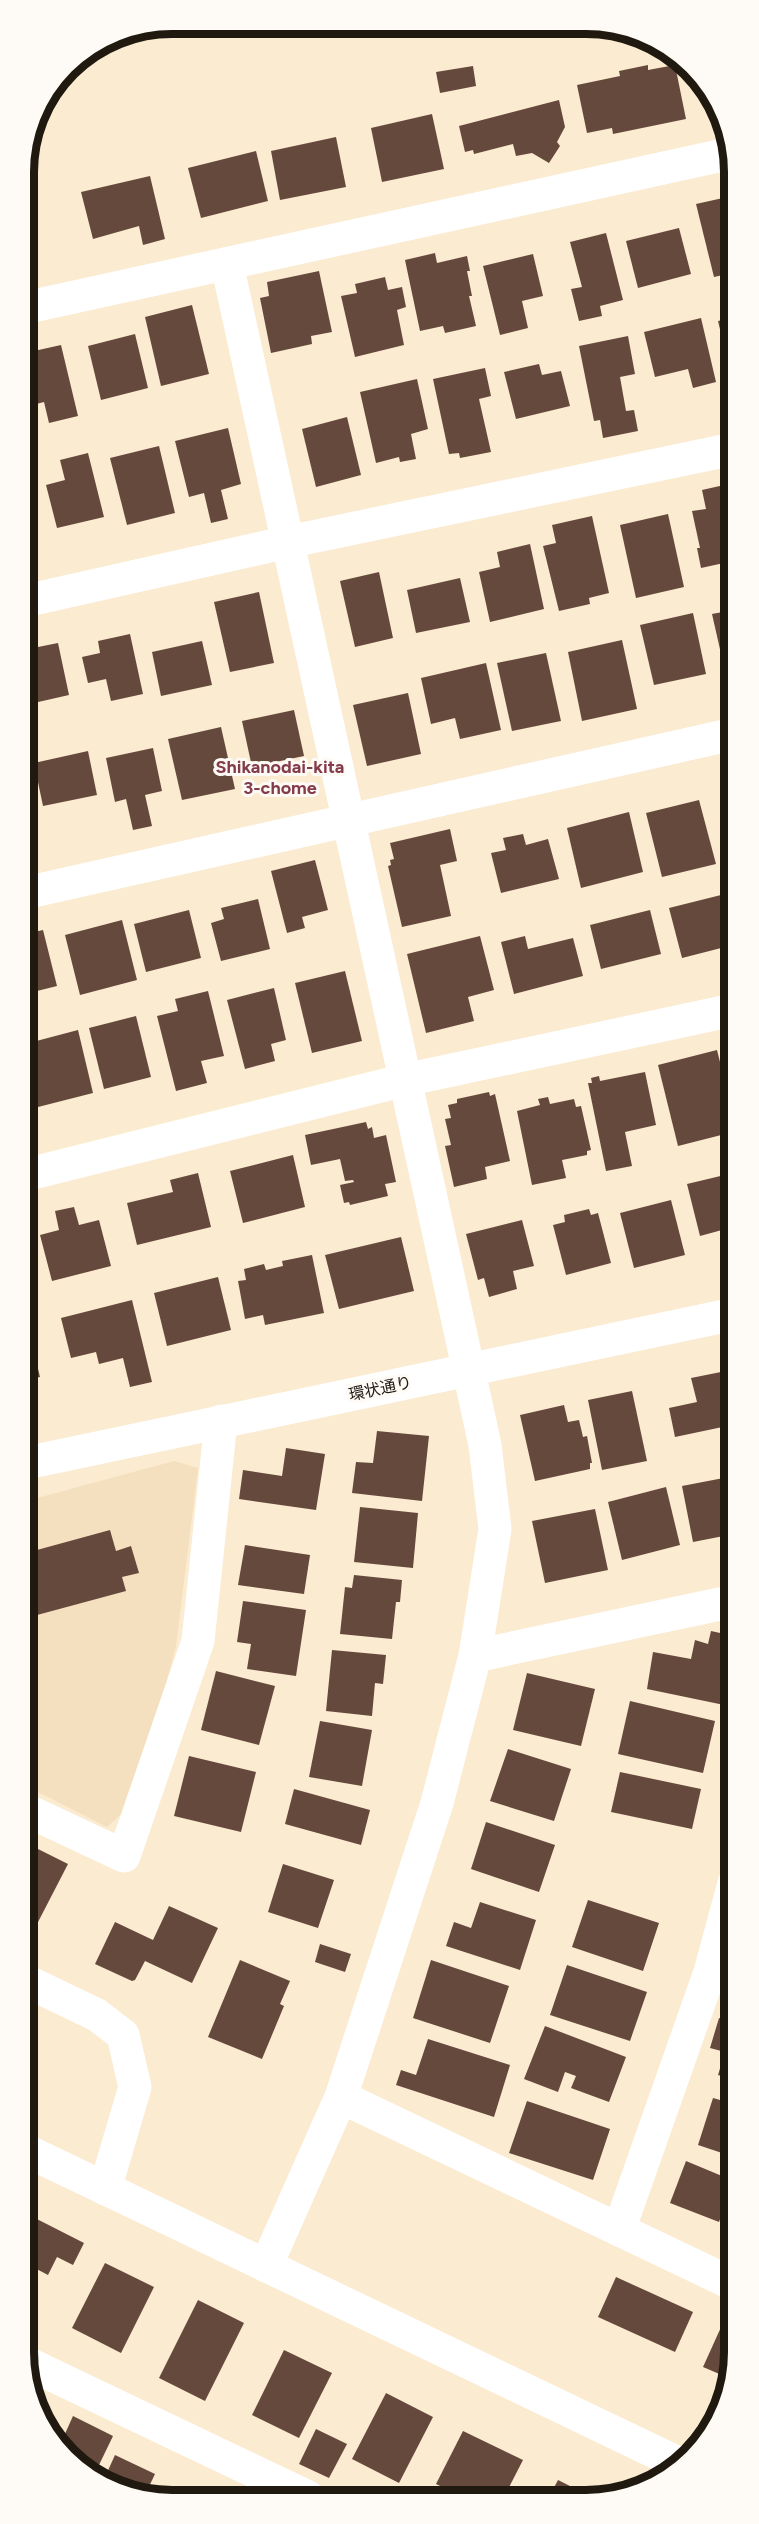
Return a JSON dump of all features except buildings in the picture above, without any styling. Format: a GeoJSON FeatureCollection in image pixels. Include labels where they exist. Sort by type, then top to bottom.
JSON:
{"type":"FeatureCollection","features":[{"type":"Feature","properties":{"kind":"street"},"geometry":{"type":"LineString","coordinates":[[35,306],[723,155]]}},
{"type":"Feature","properties":{"kind":"street"},"geometry":{"type":"LineString","coordinates":[[227,264],[486,1445],[495,1529],[475,1656],[436,1803],[341,2097],[266,2266]]}},
{"type":"Feature","properties":{"kind":"street"},"geometry":{"type":"LineString","coordinates":[[35,599],[288,542],[724,451]]}},
{"type":"Feature","properties":{"kind":"street"},"geometry":{"type":"LineString","coordinates":[[35,891],[724,736]]}},
{"type":"Feature","properties":{"kind":"street"},"geometry":{"type":"LineString","coordinates":[[35,1173],[405,1080],[724,1012]]}},
{"type":"Feature","properties":{"kind":"street","name":"環状通り"},"geometry":{"type":"LineString","coordinates":[[34,1461],[221,1420],[724,1316]]}},
{"type":"Feature","properties":{"kind":"street"},"geometry":{"type":"LineString","coordinates":[[34,1814],[124,1856],[198,1641],[221,1420]]}},
{"type":"Feature","properties":{"kind":"street"},"geometry":{"type":"LineString","coordinates":[[475,1656],[724,1602]]}},
{"type":"Feature","properties":{"kind":"street"},"geometry":{"type":"LineString","coordinates":[[619,2230],[710,1972],[724,1920]]}},
{"type":"Feature","properties":{"kind":"street"},"geometry":{"type":"LineString","coordinates":[[34,1985],[97,2015],[123,2035],[135,2087],[105,2189]]}},
{"type":"Feature","properties":{"kind":"street"},"geometry":{"type":"LineString","coordinates":[[341,2097],[724,2280]]}},
{"type":"Feature","properties":{"kind":"street"},"geometry":{"type":"LineString","coordinates":[[34,2154],[672,2460]]}},
{"type":"Feature","properties":{"kind":"street"},"geometry":{"type":"LineString","coordinates":[[36,2367],[293,2490]]}},
{"type":"Feature","properties":{"kind":"shaded area"},"geometry":{"type":"Polygon","coordinates":[[[174,1461],[198,1468],[176,1646],[134,1802],[107,1827],[34,1790],[34,1499],[174,1461]]]}},
{"type":"Feature","properties":{"kind":"district","name":"Shikanodai-kita 3-chome"},"geometry":{"type":"Point","coordinates":[280,777]}}]}
